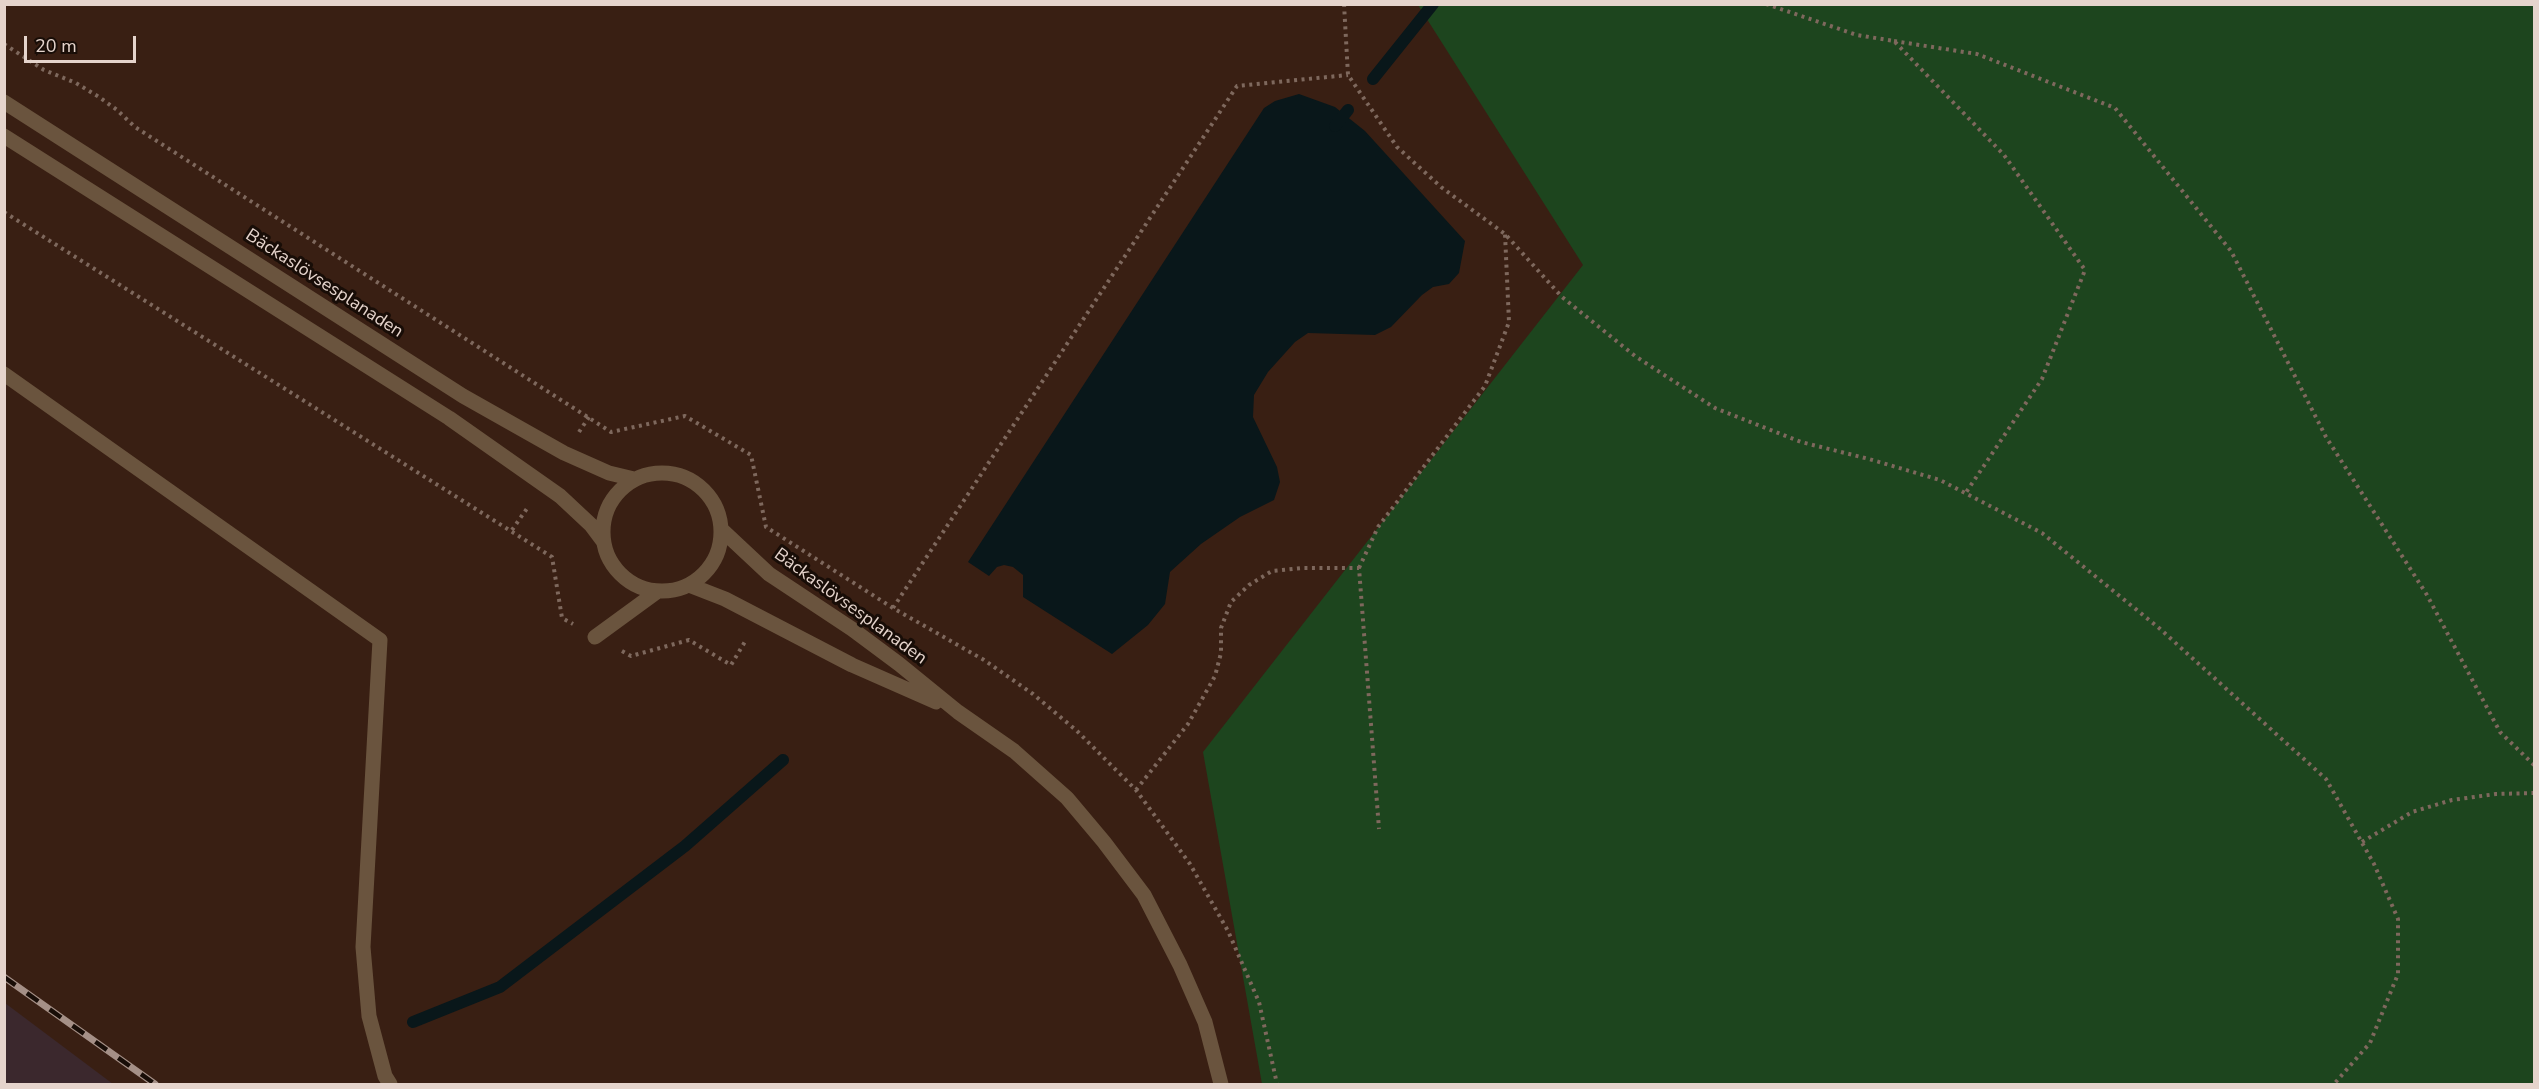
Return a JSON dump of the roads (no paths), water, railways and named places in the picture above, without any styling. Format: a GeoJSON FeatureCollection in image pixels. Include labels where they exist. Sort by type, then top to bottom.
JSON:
{"type":"FeatureCollection","features":[{"type":"Feature","properties":{"kind":"street","name":"Bäckaslövsesplanaden"},"geometry":{"type":"LineString","coordinates":[[4,102],[463,396],[564,453],[609,473],[634,479]]}},
{"type":"Feature","properties":{"kind":"street"},"geometry":{"type":"LineString","coordinates":[[4,136],[449,418],[560,496],[583,517],[603,541]]}},
{"type":"Feature","properties":{"kind":"street"},"geometry":{"type":"LineString","coordinates":[[4,374],[380,640],[363,947],[369,1016],[385,1076],[390,1084]]}},
{"type":"Feature","properties":{"kind":"street"},"geometry":{"type":"LineString","coordinates":[[656,472],[678,474],[698,484],[712,500],[722,530],[721,541],[713,562],[698,579],[689,585],[668,591],[635,585],[621,575],[610,561],[603,541],[603,520],[617,492],[634,479],[656,472]]}},
{"type":"Feature","properties":{"kind":"street","name":"Bäckaslövsesplanaden"},"geometry":{"type":"LineString","coordinates":[[722,530],[769,574],[852,629],[957,712],[1014,751],[1067,798],[1144,895],[1180,965],[1205,1022],[1221,1084]]}},
{"type":"Feature","properties":{"kind":"street","name":"Bäckaslövsesplanaden"},"geometry":{"type":"LineString","coordinates":[[689,585],[724,599],[843,660],[957,712]]}},
{"type":"Feature","properties":{"kind":"street"},"geometry":{"type":"LineString","coordinates":[[595,637],[658,591]]}},
{"type":"Feature","properties":{"kind":"waterway"},"geometry":{"type":"LineString","coordinates":[[1373,79],[1433,4]]}},
{"type":"Feature","properties":{"kind":"waterway"},"geometry":{"type":"LineString","coordinates":[[1335,126],[1348,110]]}},
{"type":"Feature","properties":{"kind":"waterway"},"geometry":{"type":"LineString","coordinates":[[413,1022],[500,987],[685,846],[783,760]]}},
{"type":"Feature","properties":{"kind":"railway"},"geometry":{"type":"LineString","coordinates":[[4,977],[155,1084]]}}]}
